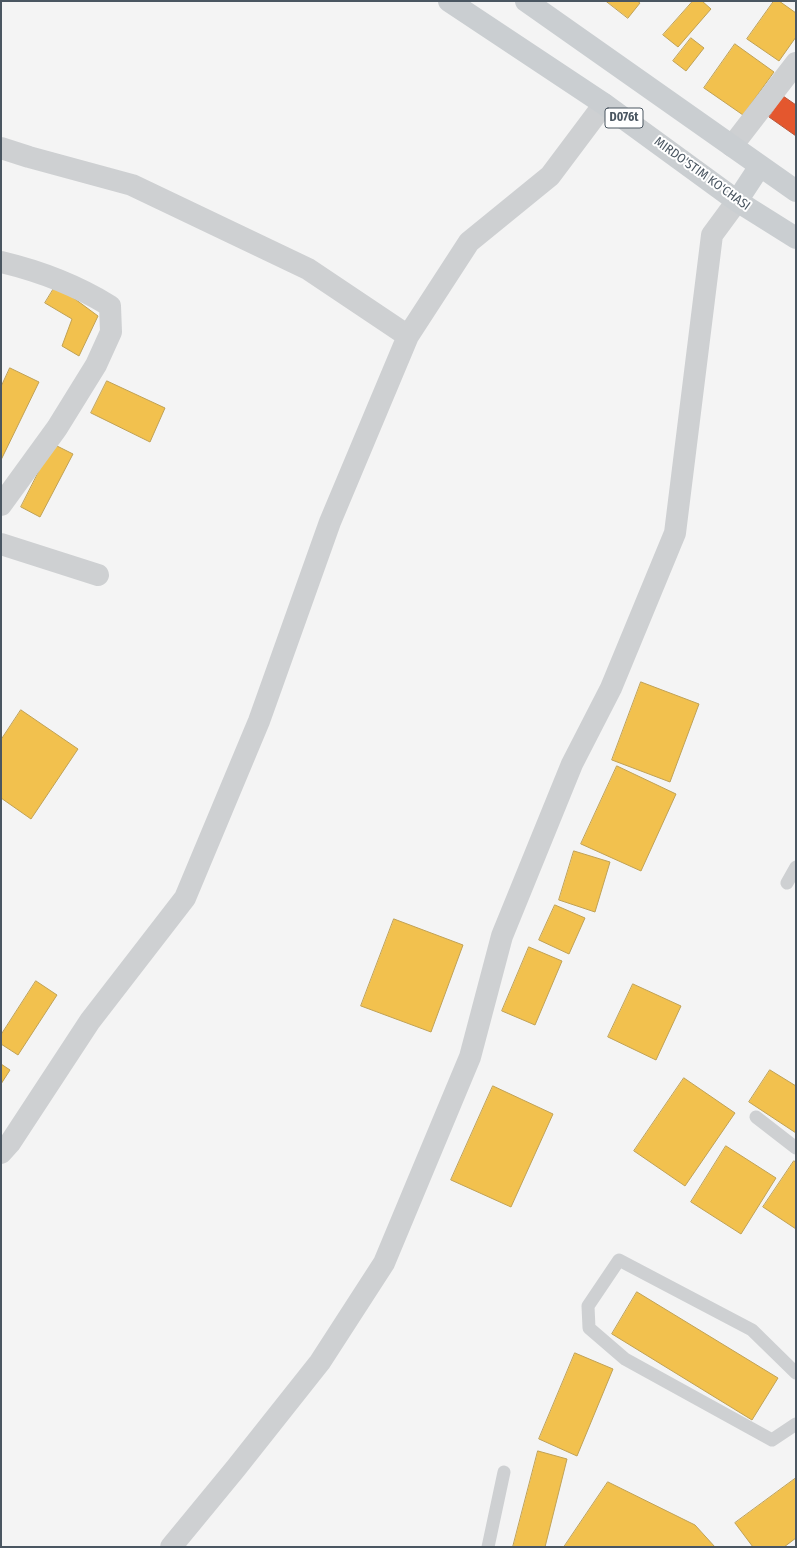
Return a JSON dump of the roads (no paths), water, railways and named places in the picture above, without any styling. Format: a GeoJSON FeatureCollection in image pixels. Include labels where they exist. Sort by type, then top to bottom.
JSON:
{"type":"FeatureCollection","features":[{"type":"Feature","properties":{"kind":"main road","name":"MIRDO'STIM KO'CHASI"},"geometry":{"type":"LineString","coordinates":[[449,1],[604,104],[737,201],[796,238]]}},
{"type":"Feature","properties":{"kind":"main road"},"geometry":{"type":"LineString","coordinates":[[526,1],[796,191]]}},
{"type":"Feature","properties":{"kind":"main road"},"geometry":{"type":"LineString","coordinates":[[737,201],[760,166]]}},
{"type":"Feature","properties":{"kind":"street"},"geometry":{"type":"LineString","coordinates":[[732,146],[796,63]]}},
{"type":"Feature","properties":{"kind":"street"},"geometry":{"type":"LineString","coordinates":[[1,1153],[10,1143],[90,1021],[185,898],[259,721],[330,522],[408,336],[469,242],[550,176],[604,104]]}},
{"type":"Feature","properties":{"kind":"street"},"geometry":{"type":"LineString","coordinates":[[1,148],[132,185],[308,268],[408,336]]}},
{"type":"Feature","properties":{"kind":"street"},"geometry":{"type":"LineString","coordinates":[[171,1547],[320,1362],[384,1263],[470,1057],[502,936],[572,764],[611,688],[675,533],[712,235],[737,201]]}},
{"type":"Feature","properties":{"kind":"street"},"geometry":{"type":"LineString","coordinates":[[1,262],[26,268],[87,292],[110,306],[111,332],[96,366],[58,428],[1,505]]}},
{"type":"Feature","properties":{"kind":"street"},"geometry":{"type":"LineString","coordinates":[[1,544],[98,575]]}},
{"type":"Feature","properties":{"kind":"lane"},"geometry":{"type":"LineString","coordinates":[[787,884],[796,867]]}},
{"type":"Feature","properties":{"kind":"lane"},"geometry":{"type":"LineString","coordinates":[[756,1117],[796,1148]]}},
{"type":"Feature","properties":{"kind":"lane"},"geometry":{"type":"LineString","coordinates":[[796,1373],[752,1330],[619,1260],[588,1306],[589,1328],[625,1359],[772,1440],[796,1424]]}},
{"type":"Feature","properties":{"kind":"lane"},"geometry":{"type":"LineString","coordinates":[[488,1547],[504,1472]]}}]}
